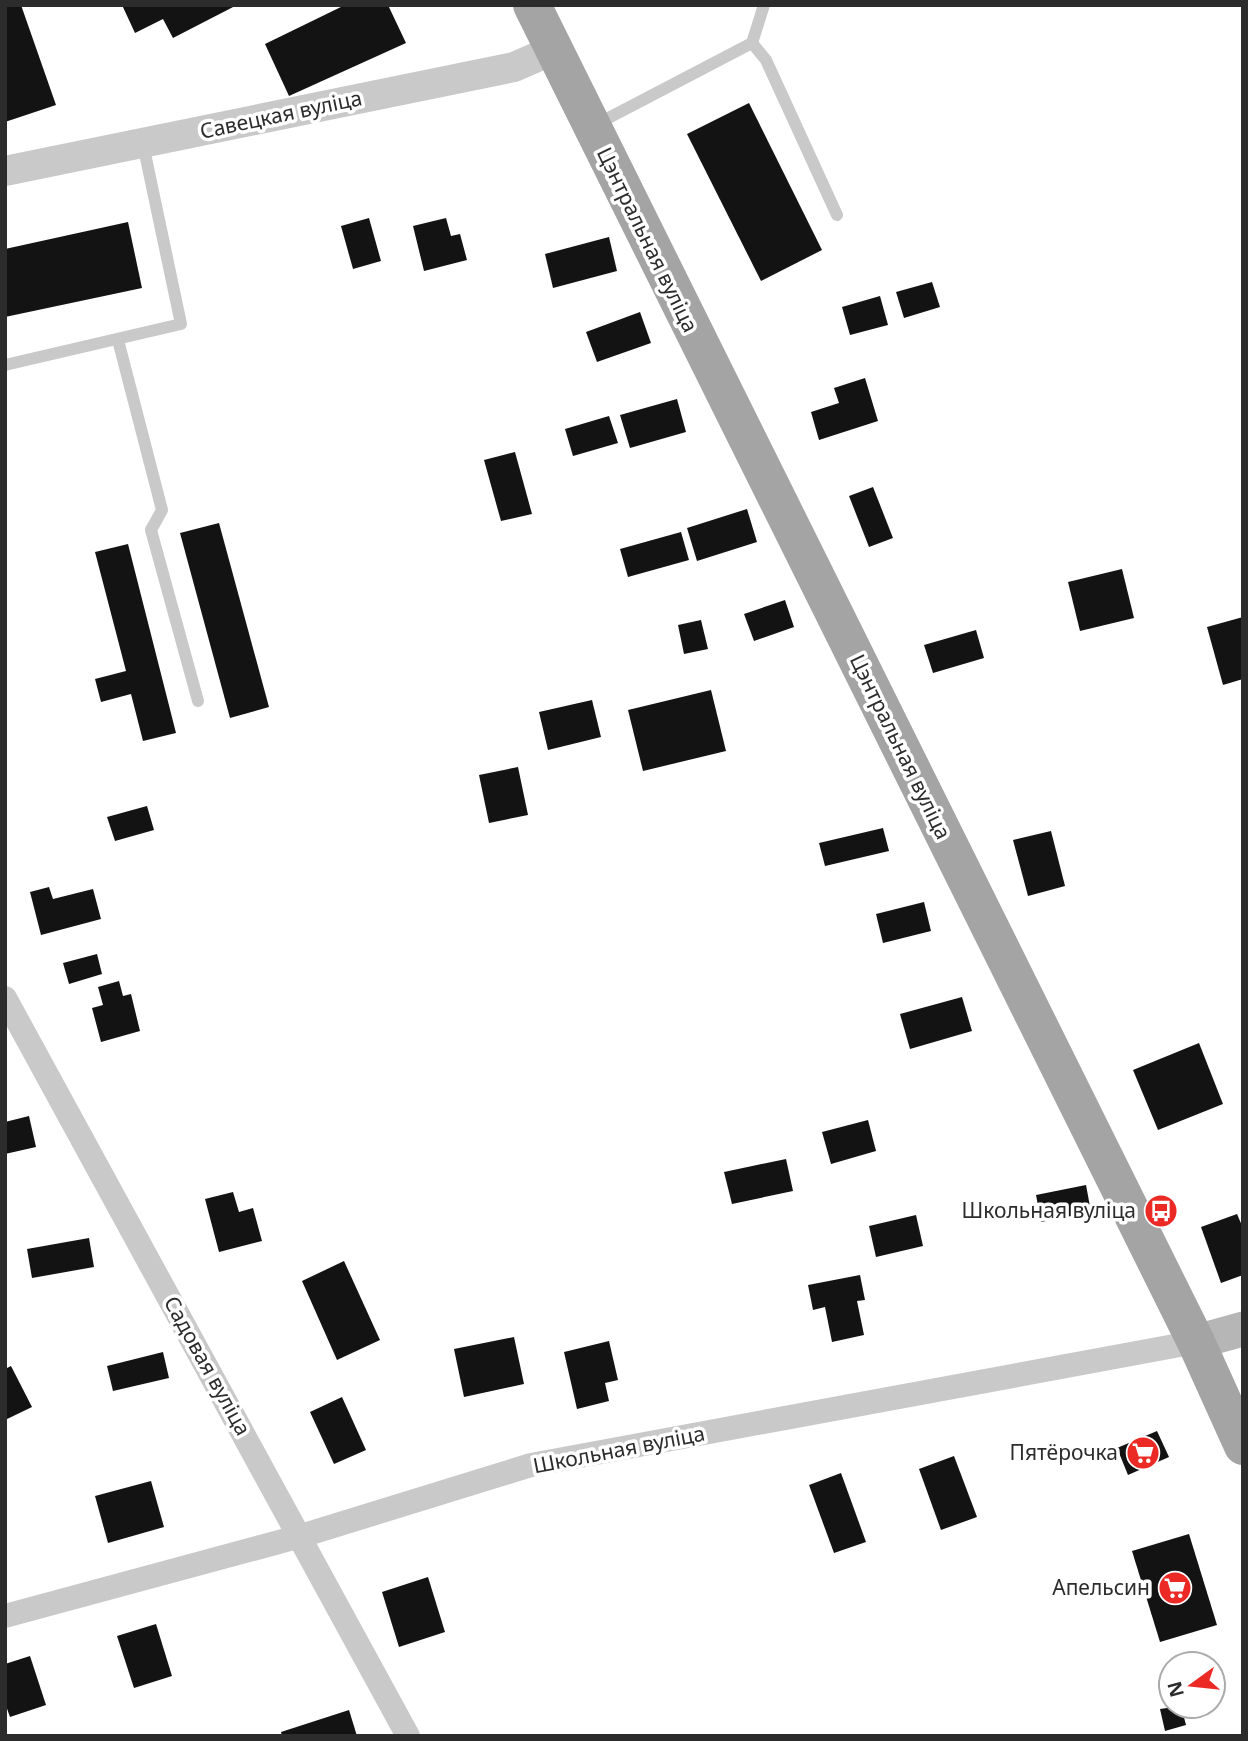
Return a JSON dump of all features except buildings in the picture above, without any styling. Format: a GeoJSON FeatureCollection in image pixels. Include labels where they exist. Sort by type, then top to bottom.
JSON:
{"type":"FeatureCollection","features":[{"type":"Feature","properties":{"kind":"main road","name":"Цэнтральная вуліца"},"geometry":{"type":"LineString","coordinates":[[532,5],[1196,1342],[1243,1446]]}},
{"type":"Feature","properties":{"kind":"main road","name":"Школьная вуліца"},"geometry":{"type":"LineString","coordinates":[[1196,1342],[1243,1329]]}},
{"type":"Feature","properties":{"kind":"street","name":"Савецкая вуліца"},"geometry":{"type":"LineString","coordinates":[[5,171],[514,67],[553,50]]}},
{"type":"Feature","properties":{"kind":"street","name":"Садовая вуліца"},"geometry":{"type":"LineString","coordinates":[[5,998],[408,1736]]}},
{"type":"Feature","properties":{"kind":"street","name":"Школьная вуліца"},"geometry":{"type":"LineString","coordinates":[[5,1616],[301,1536],[531,1465],[1196,1342]]}},
{"type":"Feature","properties":{"kind":"lane"},"geometry":{"type":"LineString","coordinates":[[591,127],[752,43],[764,5]]}},
{"type":"Feature","properties":{"kind":"lane"},"geometry":{"type":"LineString","coordinates":[[752,43],[766,60],[837,215]]}},
{"type":"Feature","properties":{"kind":"lane"},"geometry":{"type":"LineString","coordinates":[[5,365],[181,324],[143,144]]}},
{"type":"Feature","properties":{"kind":"lane"},"geometry":{"type":"LineString","coordinates":[[118,340],[162,510],[151,530],[198,701]]}},
{"type":"Feature","properties":{"kind":"place","name":"Школьная вуліца"},"geometry":{"type":"Point","coordinates":[1161,1211]}},
{"type":"Feature","properties":{"kind":"place","name":"Пятёрочка"},"geometry":{"type":"Point","coordinates":[1143,1453]}},
{"type":"Feature","properties":{"kind":"place","name":"Апельсин"},"geometry":{"type":"Point","coordinates":[1175,1588]}}]}
